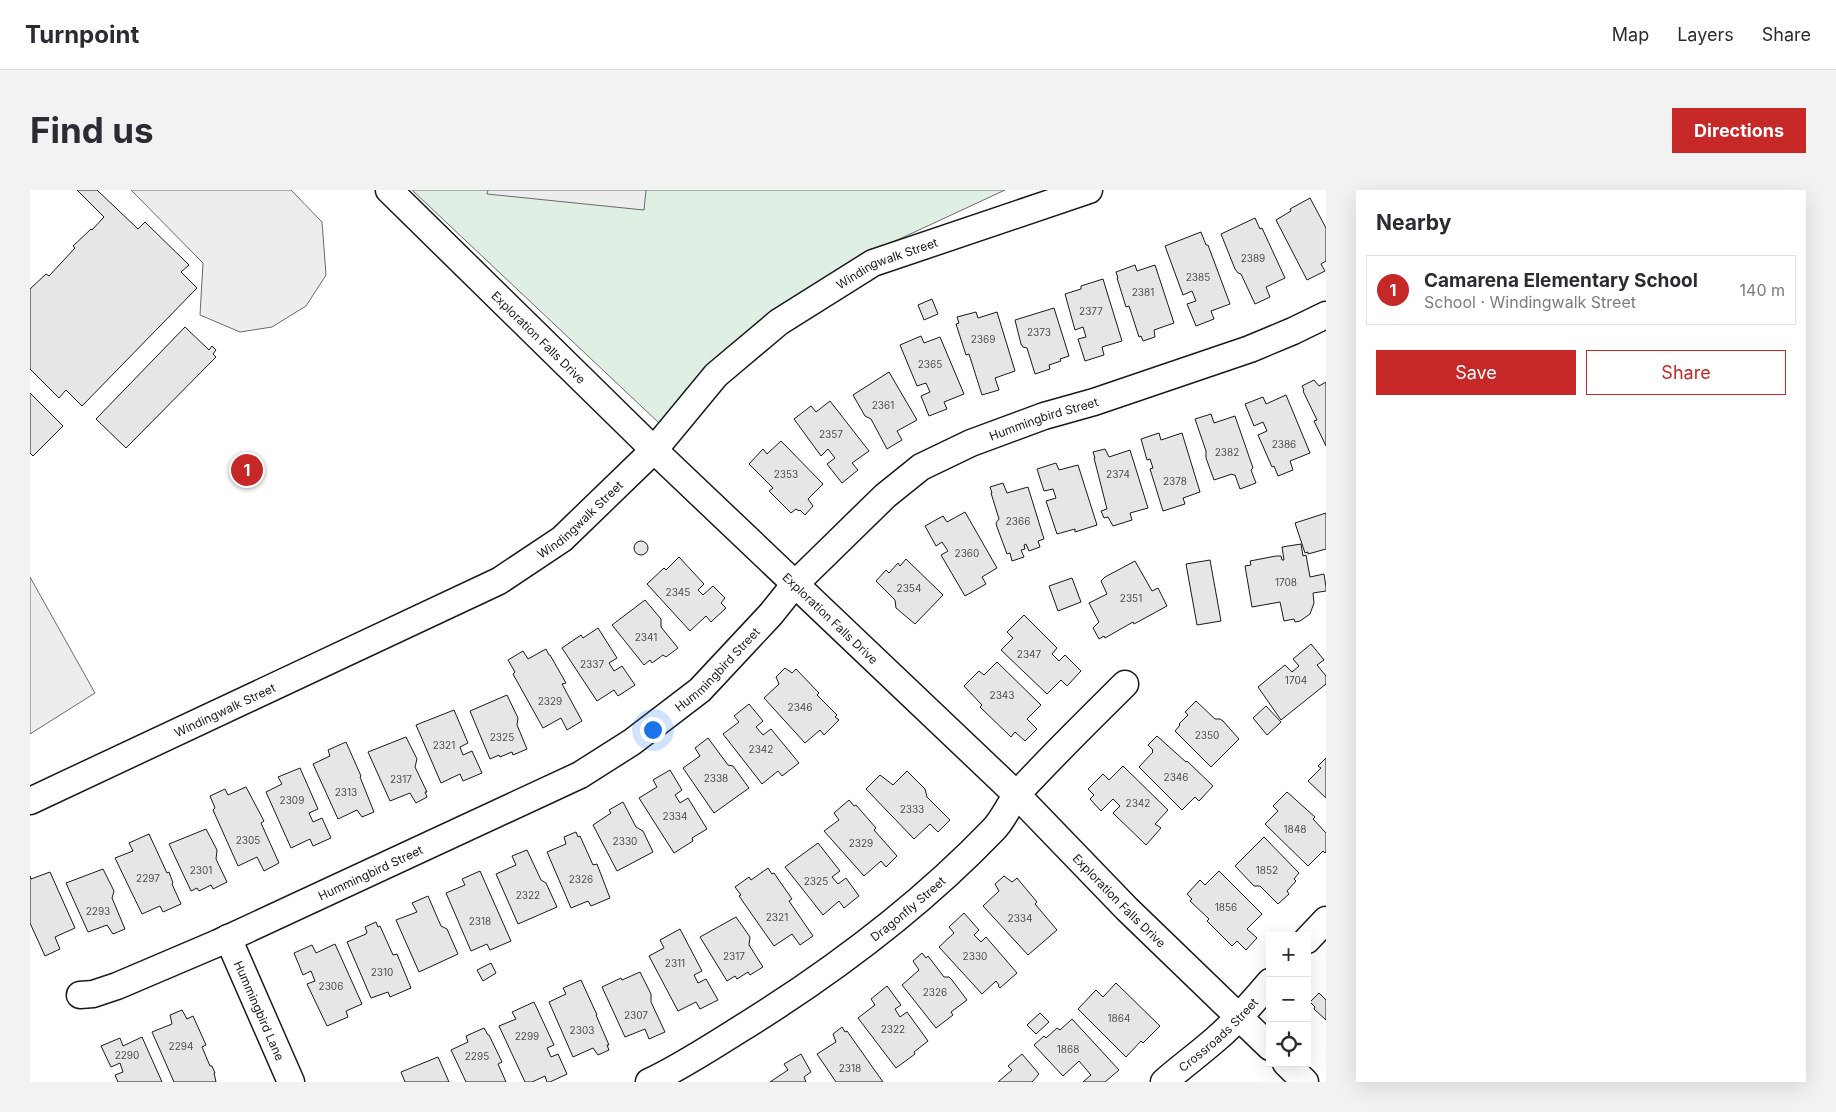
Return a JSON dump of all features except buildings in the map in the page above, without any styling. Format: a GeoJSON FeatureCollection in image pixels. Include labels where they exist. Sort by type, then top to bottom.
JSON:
{"type":"FeatureCollection","features":[{"type":"Feature","properties":{"kind":"street","name":"Exploration Falls Drive"},"geometry":{"type":"LineString","coordinates":[[389,190],[654,450],[1017,795],[1128,909],[1266,1043]]}},
{"type":"Feature","properties":{"kind":"street","name":"Windingwalk Street"},"geometry":{"type":"LineString","coordinates":[[30,801],[499,582],[562,539],[654,450],[716,375],[780,322],[873,264],[1089,190]]}},
{"type":"Feature","properties":{"kind":"street","name":"Hummingbird Street"},"geometry":{"type":"LineString","coordinates":[[80,995],[93,994],[117,986],[228,938],[580,775],[632,742],[700,690],[771,614],[795,584],[879,502],[921,467],[971,443],[1044,416],[1094,402],[1250,349],[1326,315]]}},
{"type":"Feature","properties":{"kind":"street","name":"Dragonfly Street"},"geometry":{"type":"LineString","coordinates":[[649,1082],[704,1052],[809,985],[908,908],[995,828],[1017,795],[1125,684]]}},
{"type":"Feature","properties":{"kind":"street"},"geometry":{"type":"LineString","coordinates":[[1311,936],[1326,920]]}},
{"type":"Feature","properties":{"kind":"street","name":"Hummingbird Lane"},"geometry":{"type":"LineString","coordinates":[[228,938],[291,1082]]}},
{"type":"Feature","properties":{"kind":"street","name":"Crossroads Street"},"geometry":{"type":"LineString","coordinates":[[1164,1082],[1184,1063],[1215,1040],[1240,1016],[1266,987]]}},
{"type":"Feature","properties":{"kind":"street"},"geometry":{"type":"LineString","coordinates":[[1290,1067],[1305,1082]]}},
{"type":"Feature","properties":{"kind":"green space"},"geometry":{"type":"Polygon","coordinates":[[[412,190],[1005,190],[850,262],[684,397],[659,423],[412,190]]]}},
{"type":"Feature","properties":{"kind":"shaded area"},"geometry":{"type":"Polygon","coordinates":[[[131,190],[291,190],[322,222],[326,275],[306,306],[272,327],[240,332],[200,315],[203,263],[131,190]]]}},
{"type":"Feature","properties":{"kind":"shaded area"},"geometry":{"type":"Polygon","coordinates":[[[488,190],[646,190],[644,210],[487,194],[488,190]]]}},
{"type":"Feature","properties":{"kind":"shaded area"},"geometry":{"type":"Polygon","coordinates":[[[30,577],[95,693],[30,734],[30,577]]]}},
{"type":"Feature","properties":{"kind":"place","name":"Camarena Elementary School"},"geometry":{"type":"Point","coordinates":[247,470]}}]}
